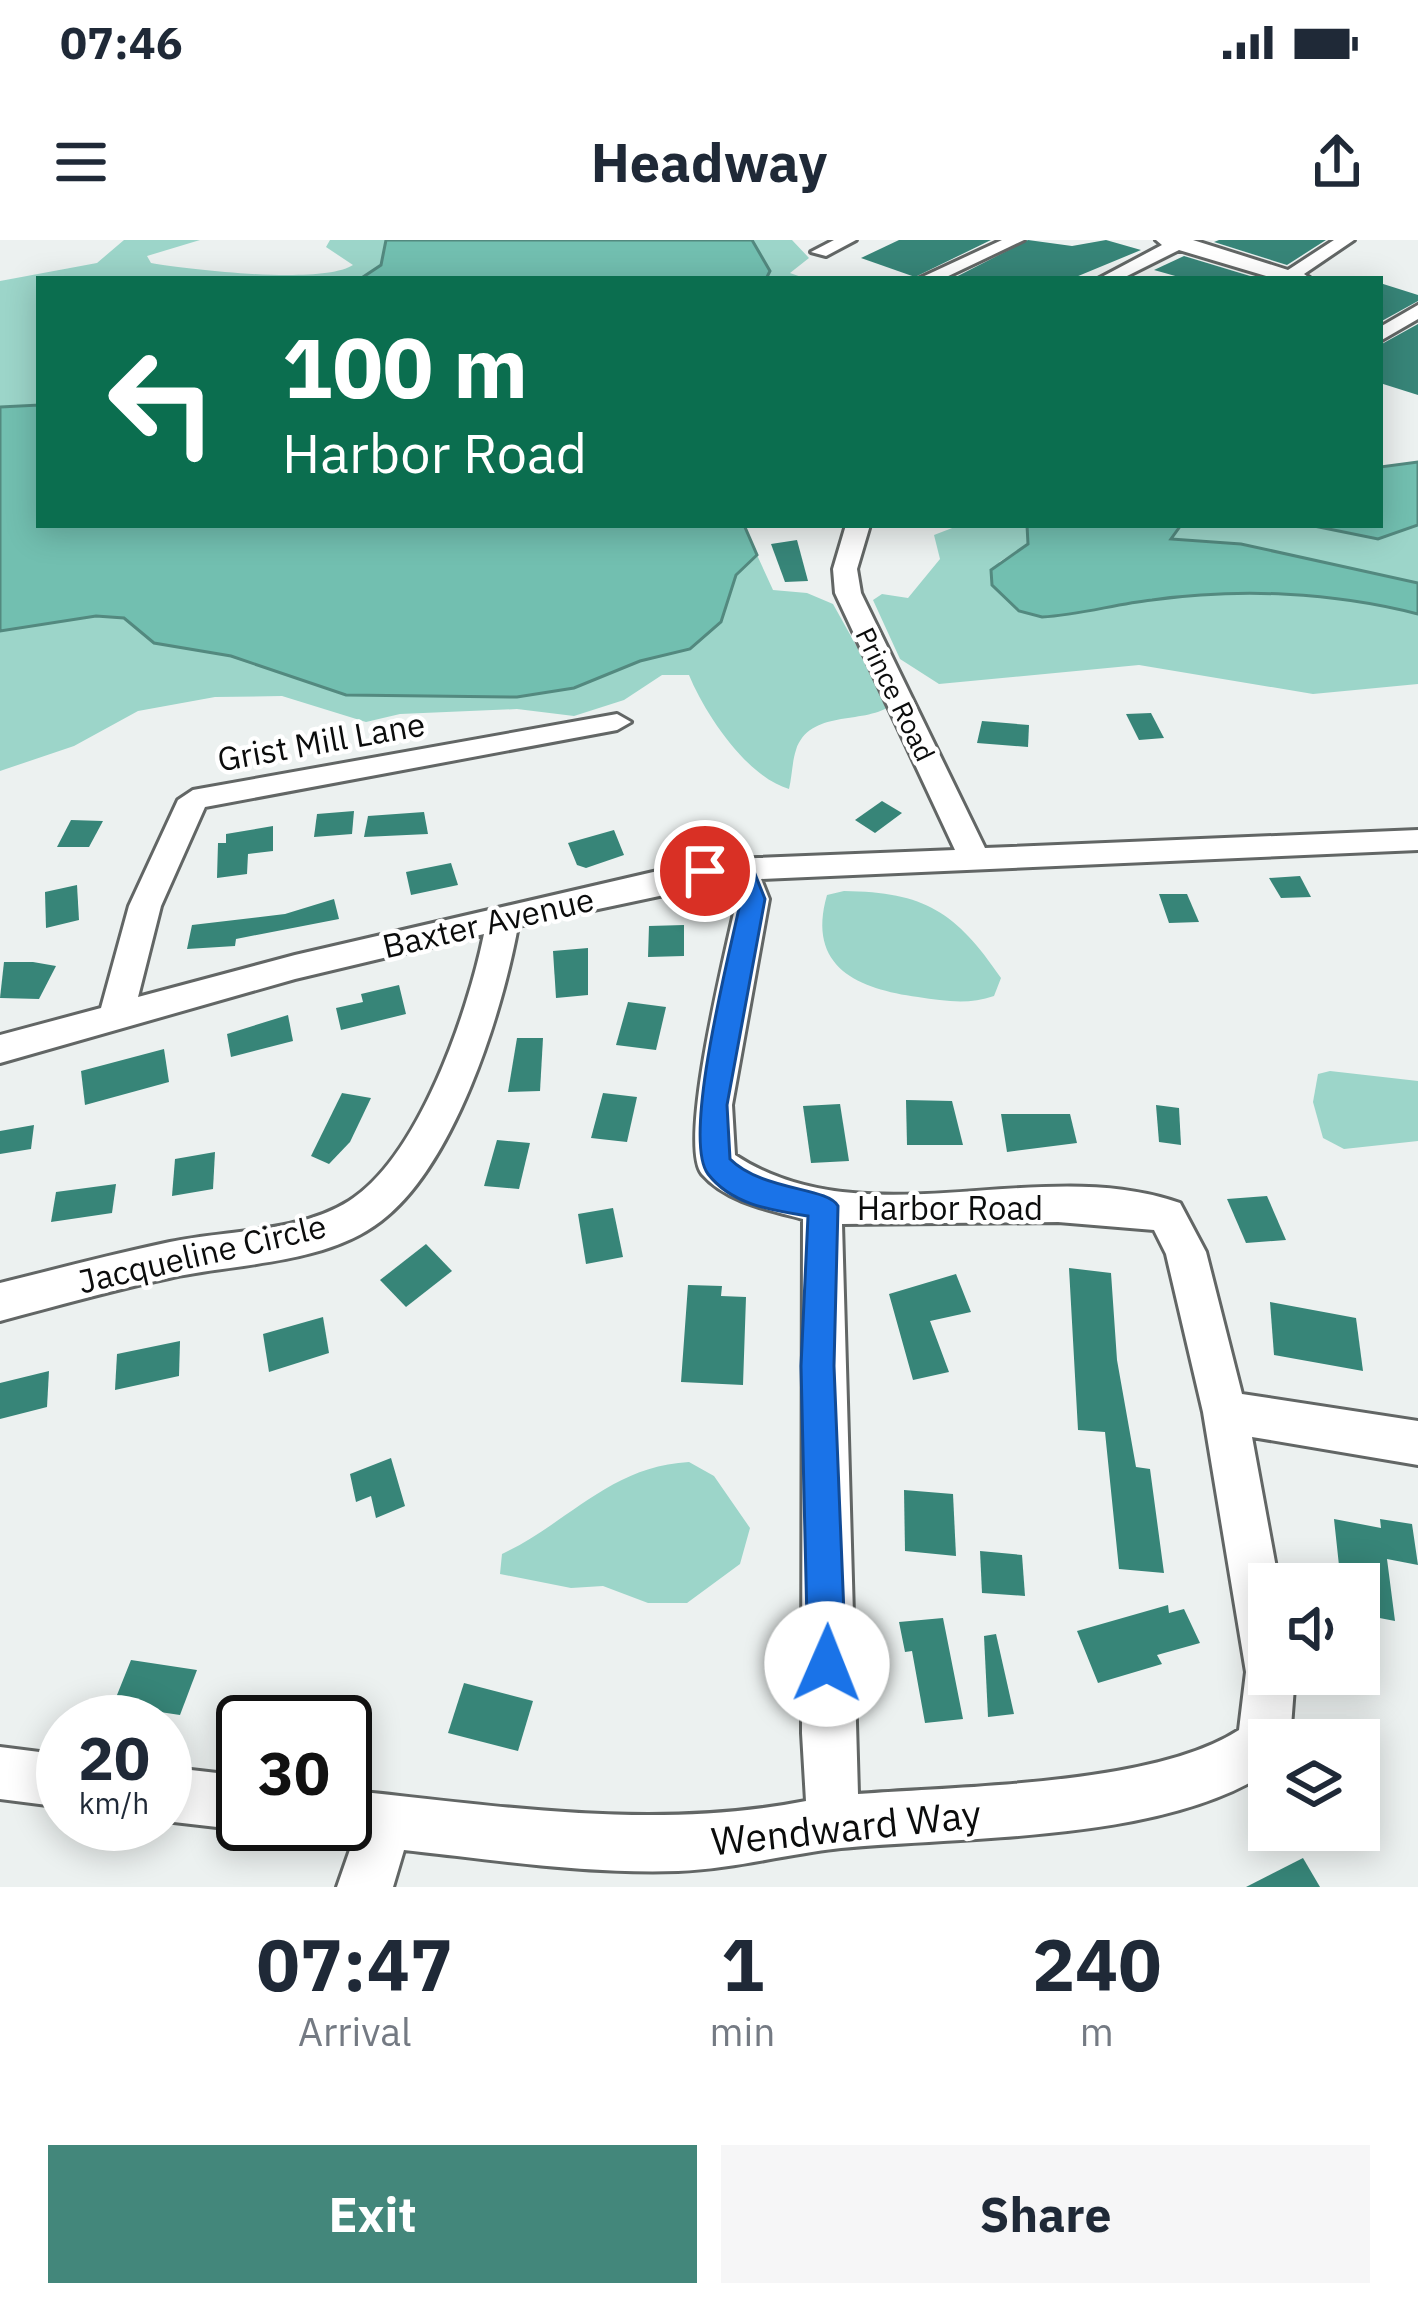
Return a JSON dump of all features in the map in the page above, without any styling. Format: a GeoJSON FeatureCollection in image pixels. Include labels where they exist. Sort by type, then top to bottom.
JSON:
{"type":"FeatureCollection","features":[{"type":"Feature","properties":{"kind":"street"},"geometry":{"type":"LineString","coordinates":[[820,252],[848,240]]}},
{"type":"Feature","properties":{"kind":"street"},"geometry":{"type":"LineString","coordinates":[[934,276],[1016,240]]}},
{"type":"Feature","properties":{"kind":"street"},"geometry":{"type":"LineString","coordinates":[[1295,276],[1346,240]]}},
{"type":"Feature","properties":{"kind":"street"},"geometry":{"type":"LineString","coordinates":[[1112,276],[1175,241],[1286,276]]}},
{"type":"Feature","properties":{"kind":"street"},"geometry":{"type":"LineString","coordinates":[[1383,303],[1417,312]]}},
{"type":"Feature","properties":{"kind":"street"},"geometry":{"type":"LineString","coordinates":[[1383,333],[1417,312]]}},
{"type":"Feature","properties":{"kind":"street","name":"Prince Road"},"geometry":{"type":"LineString","coordinates":[[858,528],[845,569],[848,593],[974,858]]}},
{"type":"Feature","properties":{"kind":"street","name":"Grist Mill Lane"},"geometry":{"type":"LineString","coordinates":[[116,1017],[145,906],[193,800],[617,722]]}},
{"type":"Feature","properties":{"kind":"street","name":"Baxter Avenue"},"geometry":{"type":"LineString","coordinates":[[0,1049],[295,968],[672,878],[741,869],[1418,840]]}},
{"type":"Feature","properties":{"kind":"street","name":"Harbor Road"},"geometry":{"type":"LineString","coordinates":[[741,869],[753,899],[713,1105],[716,1163],[735,1183],[764,1197],[823,1206],[1150,1211],[1166,1215],[1186,1252]]}},
{"type":"Feature","properties":{"kind":"street","name":"Jacqueline Circle"},"geometry":{"type":"LineString","coordinates":[[0,1302],[301,1234],[363,1212],[386,1192],[442,1097],[498,963],[503,920]]}},
{"type":"Feature","properties":{"kind":"street"},"geometry":{"type":"LineString","coordinates":[[823,1206],[818,1366],[828,1598],[824,1756],[836,1822]]}},
{"type":"Feature","properties":{"kind":"street","name":"Wendward Way"},"geometry":{"type":"LineString","coordinates":[[1186,1252],[1226,1412],[1252,1563]]}},
{"type":"Feature","properties":{"kind":"street"},"geometry":{"type":"LineString","coordinates":[[1226,1412],[1418,1443]]}},
{"type":"Feature","properties":{"kind":"street","name":"Wendward Way"},"geometry":{"type":"LineString","coordinates":[[372,1820],[595,1843],[678,1844],[761,1837],[836,1822],[1049,1808],[1217,1775],[1264,1744],[1268,1695]]}},
{"type":"Feature","properties":{"kind":"street"},"geometry":{"type":"LineString","coordinates":[[0,1773],[36,1778]]}},
{"type":"Feature","properties":{"kind":"street"},"geometry":{"type":"LineString","coordinates":[[365,1851],[365,1887]]}},
{"type":"Feature","properties":{"kind":"shaded area"},"geometry":{"type":"Polygon","coordinates":[[[124,240],[200,240],[147,256],[151,263],[225,272],[314,274],[353,265],[326,247],[330,240],[386,240],[381,265],[364,276],[36,276],[36,405],[0,407],[0,281],[97,263],[124,240]]]}},
{"type":"Feature","properties":{"kind":"shaded area"},"geometry":{"type":"Polygon","coordinates":[[[386,240],[752,240],[770,271],[768,276],[364,276],[381,265],[386,240]]]}},
{"type":"Feature","properties":{"kind":"shaded area"},"geometry":{"type":"Polygon","coordinates":[[[752,240],[792,240],[809,258],[790,273],[798,276],[767,276],[769,271],[752,240]]]}},
{"type":"Feature","properties":{"kind":"shaded area"},"geometry":{"type":"Polygon","coordinates":[[[36,405],[36,528],[745,528],[757,555],[736,575],[721,622],[690,649],[640,661],[574,688],[517,697],[346,695],[231,656],[154,643],[124,618],[96,616],[0,631],[0,407],[36,405]]]}},
{"type":"Feature","properties":{"kind":"shaded area"},"geometry":{"type":"Polygon","coordinates":[[[1418,462],[1418,525],[1378,539],[1324,528],[1383,528],[1383,467],[1418,462]]]}},
{"type":"Feature","properties":{"kind":"shaded area"},"geometry":{"type":"Polygon","coordinates":[[[1418,525],[1418,583],[1241,544],[1170,538],[1178,528],[1324,528],[1378,539],[1418,525]]]}},
{"type":"Feature","properties":{"kind":"shaded area"},"geometry":{"type":"Polygon","coordinates":[[[952,528],[1027,528],[1028,544],[999,562],[1043,617],[1152,600],[1252,593],[1353,600],[1418,614],[1418,684],[1313,694],[1139,665],[939,684],[900,659],[873,600],[882,594],[908,598],[940,559],[934,535],[952,528]]]}},
{"type":"Feature","properties":{"kind":"shaded area"},"geometry":{"type":"Polygon","coordinates":[[[1027,528],[1179,528],[1171,539],[1241,544],[1418,583],[1418,614],[1353,601],[1252,593],[1185,596],[1042,617],[1019,611],[992,585],[991,570],[1028,544],[1027,528]]]}},
{"type":"Feature","properties":{"kind":"shaded area"},"geometry":{"type":"Polygon","coordinates":[[[757,555],[773,590],[807,593],[833,604],[890,706],[813,728],[796,750],[789,789],[743,758],[705,708],[689,675],[662,675],[624,700],[574,716],[517,709],[400,714],[366,722],[282,696],[215,697],[138,711],[74,746],[0,771],[0,631],[96,616],[125,618],[154,643],[231,656],[346,695],[517,697],[574,688],[640,661],[690,649],[730,596],[736,575],[757,555]]]}},
{"type":"Feature","properties":{"kind":"shaded area"},"geometry":{"type":"Polygon","coordinates":[[[844,891],[896,896],[936,910],[969,937],[1001,978],[994,996],[966,1001],[918,997],[876,988],[842,970],[824,941],[822,920],[827,895],[844,891]]]}},
{"type":"Feature","properties":{"kind":"shaded area"},"geometry":{"type":"Polygon","coordinates":[[[1330,1071],[1418,1081],[1418,1141],[1344,1149],[1323,1138],[1313,1102],[1318,1074],[1330,1071]]]}},
{"type":"Feature","properties":{"kind":"shaded area"},"geometry":{"type":"Polygon","coordinates":[[[689,1462],[714,1476],[750,1528],[740,1564],[687,1603],[648,1603],[603,1586],[571,1588],[500,1574],[502,1554],[612,1485],[661,1466],[689,1462]]]}},
{"type":"Feature","properties":{"kind":"building"},"geometry":{"type":"Polygon","coordinates":[[[899,240],[991,240],[917,276],[861,258],[899,240]]]}},
{"type":"Feature","properties":{"kind":"building"},"geometry":{"type":"Polygon","coordinates":[[[1028,240],[1072,246],[1106,240],[1141,250],[1078,276],[958,276],[1028,240]]]}},
{"type":"Feature","properties":{"kind":"building"},"geometry":{"type":"Polygon","coordinates":[[[1326,240],[1287,265],[1214,242],[1326,240]]]}},
{"type":"Feature","properties":{"kind":"building"},"geometry":{"type":"Polygon","coordinates":[[[1184,256],[1250,276],[1175,276],[1154,270],[1184,256]]]}},
{"type":"Feature","properties":{"kind":"building"},"geometry":{"type":"Polygon","coordinates":[[[1383,284],[1418,295],[1418,301],[1383,320],[1383,284]]]}},
{"type":"Feature","properties":{"kind":"building"},"geometry":{"type":"Polygon","coordinates":[[[1418,324],[1418,395],[1383,384],[1383,343],[1418,324]]]}},
{"type":"Feature","properties":{"kind":"building"},"geometry":{"type":"Polygon","coordinates":[[[797,540],[808,581],[785,582],[771,544],[797,540]]]}},
{"type":"Feature","properties":{"kind":"building"},"geometry":{"type":"Polygon","coordinates":[[[1151,713],[1164,738],[1139,740],[1126,714],[1151,713]]]}},
{"type":"Feature","properties":{"kind":"building"},"geometry":{"type":"Polygon","coordinates":[[[982,721],[1029,725],[1028,747],[977,743],[982,721]]]}},
{"type":"Feature","properties":{"kind":"building"},"geometry":{"type":"Polygon","coordinates":[[[882,801],[902,813],[875,833],[855,820],[882,801]]]}},
{"type":"Feature","properties":{"kind":"building"},"geometry":{"type":"Polygon","coordinates":[[[354,811],[352,834],[314,837],[317,814],[354,811]]]}},
{"type":"Feature","properties":{"kind":"building"},"geometry":{"type":"Polygon","coordinates":[[[424,812],[428,834],[364,837],[368,816],[424,812]]]}},
{"type":"Feature","properties":{"kind":"building"},"geometry":{"type":"Polygon","coordinates":[[[71,820],[103,821],[89,847],[57,847],[71,820]]]}},
{"type":"Feature","properties":{"kind":"building"},"geometry":{"type":"Polygon","coordinates":[[[273,826],[273,851],[248,854],[247,874],[217,878],[218,843],[226,843],[226,834],[273,826]]]}},
{"type":"Feature","properties":{"kind":"building"},"geometry":{"type":"Polygon","coordinates":[[[614,830],[624,855],[586,868],[577,865],[568,843],[614,830]]]}},
{"type":"Feature","properties":{"kind":"building"},"geometry":{"type":"Polygon","coordinates":[[[451,863],[458,885],[411,895],[406,872],[451,863]]]}},
{"type":"Feature","properties":{"kind":"building"},"geometry":{"type":"Polygon","coordinates":[[[1300,876],[1311,897],[1281,898],[1269,878],[1300,876]]]}},
{"type":"Feature","properties":{"kind":"building"},"geometry":{"type":"Polygon","coordinates":[[[77,885],[79,920],[46,928],[45,892],[77,885]]]}},
{"type":"Feature","properties":{"kind":"building"},"geometry":{"type":"Polygon","coordinates":[[[1159,894],[1187,894],[1199,922],[1169,923],[1159,894]]]}},
{"type":"Feature","properties":{"kind":"building"},"geometry":{"type":"Polygon","coordinates":[[[334,899],[339,919],[236,939],[235,946],[187,949],[192,925],[285,914],[334,899]]]}},
{"type":"Feature","properties":{"kind":"building"},"geometry":{"type":"Polygon","coordinates":[[[684,925],[684,956],[648,957],[649,926],[684,925]]]}},
{"type":"Feature","properties":{"kind":"building"},"geometry":{"type":"Polygon","coordinates":[[[588,948],[588,995],[556,998],[553,951],[588,948]]]}},
{"type":"Feature","properties":{"kind":"building"},"geometry":{"type":"Polygon","coordinates":[[[4,962],[56,966],[39,999],[0,998],[4,962]]]}},
{"type":"Feature","properties":{"kind":"building"},"geometry":{"type":"Polygon","coordinates":[[[399,985],[406,1014],[341,1030],[336,1008],[363,1002],[361,994],[399,985]]]}},
{"type":"Feature","properties":{"kind":"building"},"geometry":{"type":"Polygon","coordinates":[[[628,1002],[666,1007],[656,1050],[616,1045],[628,1002]]]}},
{"type":"Feature","properties":{"kind":"building"},"geometry":{"type":"Polygon","coordinates":[[[288,1015],[293,1041],[231,1057],[227,1034],[288,1015]]]}},
{"type":"Feature","properties":{"kind":"building"},"geometry":{"type":"Polygon","coordinates":[[[517,1038],[543,1038],[540,1091],[508,1092],[517,1038]]]}},
{"type":"Feature","properties":{"kind":"building"},"geometry":{"type":"Polygon","coordinates":[[[164,1049],[169,1082],[85,1105],[81,1071],[164,1049]]]}},
{"type":"Feature","properties":{"kind":"building"},"geometry":{"type":"Polygon","coordinates":[[[342,1093],[371,1098],[350,1142],[329,1164],[311,1156],[342,1093]]]}},
{"type":"Feature","properties":{"kind":"building"},"geometry":{"type":"Polygon","coordinates":[[[603,1093],[637,1097],[627,1142],[591,1138],[603,1093]]]}},
{"type":"Feature","properties":{"kind":"building"},"geometry":{"type":"Polygon","coordinates":[[[906,1100],[952,1101],[963,1145],[907,1145],[906,1100]]]}},
{"type":"Feature","properties":{"kind":"building"},"geometry":{"type":"Polygon","coordinates":[[[840,1104],[849,1161],[811,1163],[803,1106],[840,1104]]]}},
{"type":"Feature","properties":{"kind":"building"},"geometry":{"type":"Polygon","coordinates":[[[1156,1105],[1179,1108],[1181,1145],[1159,1142],[1156,1105]]]}},
{"type":"Feature","properties":{"kind":"building"},"geometry":{"type":"Polygon","coordinates":[[[1001,1114],[1070,1114],[1077,1143],[1007,1152],[1001,1114]]]}},
{"type":"Feature","properties":{"kind":"building"},"geometry":{"type":"Polygon","coordinates":[[[34,1125],[31,1149],[0,1154],[0,1131],[34,1125]]]}},
{"type":"Feature","properties":{"kind":"building"},"geometry":{"type":"Polygon","coordinates":[[[497,1140],[530,1143],[519,1189],[484,1186],[497,1140]]]}},
{"type":"Feature","properties":{"kind":"building"},"geometry":{"type":"Polygon","coordinates":[[[215,1152],[213,1189],[172,1196],[175,1159],[215,1152]]]}},
{"type":"Feature","properties":{"kind":"building"},"geometry":{"type":"Polygon","coordinates":[[[116,1184],[112,1213],[51,1222],[56,1192],[116,1184]]]}},
{"type":"Feature","properties":{"kind":"building"},"geometry":{"type":"Polygon","coordinates":[[[1267,1196],[1286,1240],[1246,1243],[1227,1199],[1267,1196]]]}},
{"type":"Feature","properties":{"kind":"building"},"geometry":{"type":"Polygon","coordinates":[[[613,1208],[623,1257],[586,1264],[578,1214],[613,1208]]]}},
{"type":"Feature","properties":{"kind":"building"},"geometry":{"type":"Polygon","coordinates":[[[426,1244],[452,1271],[406,1307],[380,1280],[426,1244]]]}},
{"type":"Feature","properties":{"kind":"building"},"geometry":{"type":"Polygon","coordinates":[[[1069,1268],[1111,1273],[1117,1360],[1136,1467],[1150,1469],[1164,1573],[1119,1569],[1105,1432],[1078,1430],[1069,1268]]]}},
{"type":"Feature","properties":{"kind":"building"},"geometry":{"type":"Polygon","coordinates":[[[956,1274],[971,1312],[930,1321],[949,1372],[913,1380],[889,1294],[956,1274]]]}},
{"type":"Feature","properties":{"kind":"building"},"geometry":{"type":"Polygon","coordinates":[[[688,1285],[722,1286],[721,1296],[746,1297],[743,1385],[681,1382],[688,1285]]]}},
{"type":"Feature","properties":{"kind":"building"},"geometry":{"type":"Polygon","coordinates":[[[1270,1302],[1356,1318],[1363,1371],[1274,1355],[1270,1302]]]}},
{"type":"Feature","properties":{"kind":"building"},"geometry":{"type":"Polygon","coordinates":[[[323,1317],[329,1353],[269,1372],[263,1334],[323,1317]]]}},
{"type":"Feature","properties":{"kind":"building"},"geometry":{"type":"Polygon","coordinates":[[[180,1341],[179,1376],[115,1390],[117,1354],[180,1341]]]}},
{"type":"Feature","properties":{"kind":"building"},"geometry":{"type":"Polygon","coordinates":[[[49,1371],[47,1407],[0,1419],[0,1383],[49,1371]]]}},
{"type":"Feature","properties":{"kind":"building"},"geometry":{"type":"Polygon","coordinates":[[[391,1458],[405,1506],[376,1518],[371,1496],[356,1502],[350,1474],[391,1458]]]}},
{"type":"Feature","properties":{"kind":"building"},"geometry":{"type":"Polygon","coordinates":[[[904,1490],[953,1494],[956,1556],[905,1551],[904,1490]]]}},
{"type":"Feature","properties":{"kind":"building"},"geometry":{"type":"Polygon","coordinates":[[[1334,1519],[1381,1528],[1380,1519],[1412,1524],[1418,1565],[1387,1559],[1395,1621],[1380,1618],[1380,1563],[1339,1563],[1334,1519]]]}},
{"type":"Feature","properties":{"kind":"building"},"geometry":{"type":"Polygon","coordinates":[[[980,1551],[1022,1555],[1025,1596],[982,1593],[980,1551]]]}},
{"type":"Feature","properties":{"kind":"building"},"geometry":{"type":"Polygon","coordinates":[[[1168,1605],[1169,1613],[1184,1609],[1200,1643],[1157,1655],[1162,1664],[1098,1683],[1077,1631],[1168,1605]]]}},
{"type":"Feature","properties":{"kind":"building"},"geometry":{"type":"Polygon","coordinates":[[[943,1618],[963,1719],[925,1723],[912,1651],[905,1652],[899,1622],[943,1618]]]}},
{"type":"Feature","properties":{"kind":"building"},"geometry":{"type":"Polygon","coordinates":[[[996,1634],[1014,1714],[988,1717],[984,1636],[996,1634]]]}},
{"type":"Feature","properties":{"kind":"building"},"geometry":{"type":"Polygon","coordinates":[[[131,1660],[197,1670],[188,1695],[117,1695],[131,1660]]]}},
{"type":"Feature","properties":{"kind":"building"},"geometry":{"type":"Polygon","coordinates":[[[464,1683],[533,1701],[518,1751],[448,1733],[464,1683]]]}},
{"type":"Feature","properties":{"kind":"building"},"geometry":{"type":"Polygon","coordinates":[[[1303,1858],[1320,1887],[1246,1887],[1303,1858]]]}},
{"type":"Feature","properties":{"kind":"route"},"geometry":{"type":"LineString","coordinates":[[705,871],[741,869],[753,899],[713,1105],[716,1163],[735,1183],[764,1197],[823,1206],[818,1366],[827,1664]]}}]}
